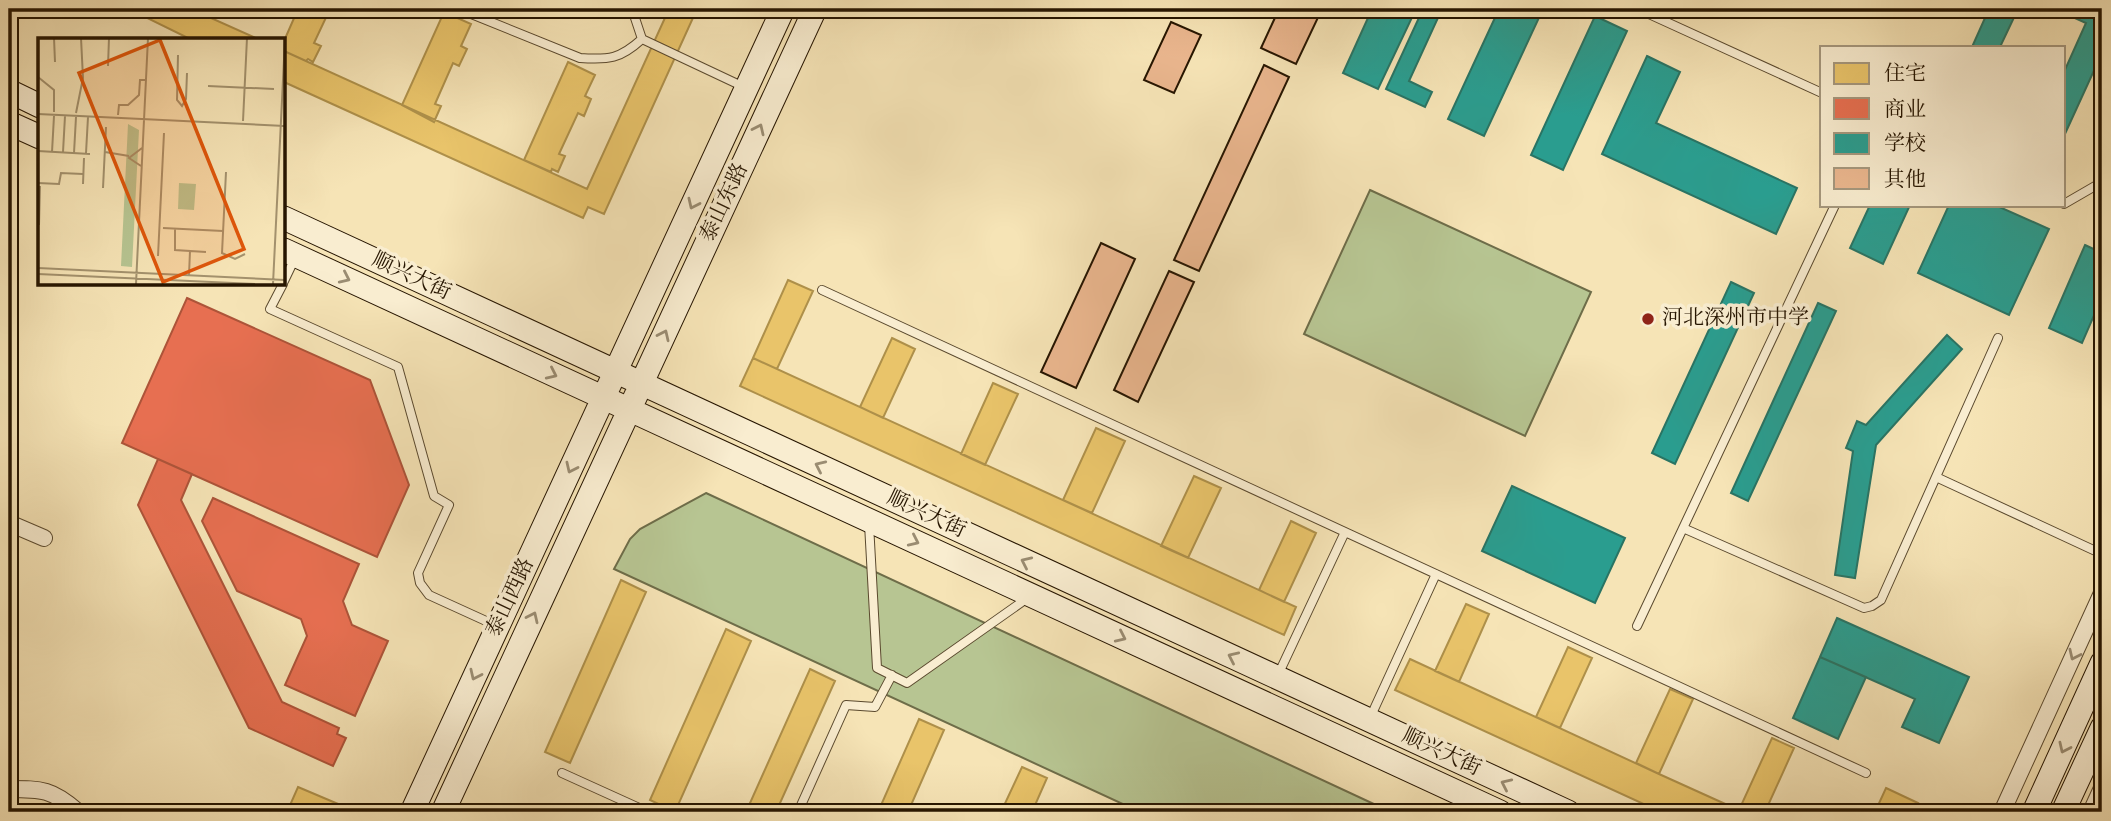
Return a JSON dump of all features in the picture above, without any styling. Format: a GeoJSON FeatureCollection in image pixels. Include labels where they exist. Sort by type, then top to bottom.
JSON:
{"type":"FeatureCollection","features":[{"type":"Feature","properties":{"kind":"main road","name":"泰山东路"},"geometry":{"type":"LineString","coordinates":[[609,384],[783,9]]}},
{"type":"Feature","properties":{"kind":"main road","name":"泰山东路"},"geometry":{"type":"LineString","coordinates":[[635,397],[815,9]]}},
{"type":"Feature","properties":{"kind":"main road"},"geometry":{"type":"LineString","coordinates":[[9,91],[38,105]]}},
{"type":"Feature","properties":{"kind":"main road"},"geometry":{"type":"LineString","coordinates":[[9,123],[38,136]]}},
{"type":"Feature","properties":{"kind":"main road","name":"顺兴大街"},"geometry":{"type":"LineString","coordinates":[[285,219],[869,520],[1500,812]]}},
{"type":"Feature","properties":{"kind":"main road","name":"顺兴大街"},"geometry":{"type":"LineString","coordinates":[[290,253],[609,384]]}},
{"type":"Feature","properties":{"kind":"main road","name":"泰山西路"},"geometry":{"type":"LineString","coordinates":[[412,812],[609,384]]}},
{"type":"Feature","properties":{"kind":"main road","name":"顺兴大街"},"geometry":{"type":"LineString","coordinates":[[635,397],[1277,678],[1568,812]]}},
{"type":"Feature","properties":{"kind":"main road","name":"泰山西路"},"geometry":{"type":"LineString","coordinates":[[443,812],[635,397]]}},
{"type":"Feature","properties":{"kind":"main road"},"geometry":{"type":"LineString","coordinates":[[2034,812],[2102,663]]}},
{"type":"Feature","properties":{"kind":"main road"},"geometry":{"type":"LineString","coordinates":[[2063,812],[2102,728]]}},
{"type":"Feature","properties":{"kind":"street"},"geometry":{"type":"LineString","coordinates":[[9,523],[44,538]]}},
{"type":"Feature","properties":{"kind":"street"},"geometry":{"type":"LineString","coordinates":[[2002,812],[2102,593]]}},
{"type":"Feature","properties":{"kind":"street"},"geometry":{"type":"LineString","coordinates":[[2091,812],[2102,788]]}},
{"type":"Feature","properties":{"kind":"street"},"geometry":{"type":"LineString","coordinates":[[9,789],[36,789],[59,796],[78,812]]}},
{"type":"Feature","properties":{"kind":"lane"},"geometry":{"type":"LineString","coordinates":[[459,9],[580,58],[616,57],[628,52],[642,39]]}},
{"type":"Feature","properties":{"kind":"lane"},"geometry":{"type":"LineString","coordinates":[[632,9],[642,39],[746,88]]}},
{"type":"Feature","properties":{"kind":"lane"},"geometry":{"type":"LineString","coordinates":[[1638,9],[1820,92]]}},
{"type":"Feature","properties":{"kind":"lane"},"geometry":{"type":"LineString","coordinates":[[2066,203],[2102,183]]}},
{"type":"Feature","properties":{"kind":"lane"},"geometry":{"type":"LineString","coordinates":[[1637,626],[1835,206]]}},
{"type":"Feature","properties":{"kind":"lane"},"geometry":{"type":"LineString","coordinates":[[285,274],[290,253]]}},
{"type":"Feature","properties":{"kind":"lane"},"geometry":{"type":"LineString","coordinates":[[282,285],[270,309],[398,367],[434,496],[449,505],[418,573],[420,583],[429,595],[498,626]]}},
{"type":"Feature","properties":{"kind":"lane"},"geometry":{"type":"LineString","coordinates":[[822,290],[1866,773]]}},
{"type":"Feature","properties":{"kind":"lane"},"geometry":{"type":"LineString","coordinates":[[1683,528],[1864,608],[1872,606],[1881,600],[1998,338]]}},
{"type":"Feature","properties":{"kind":"lane"},"geometry":{"type":"LineString","coordinates":[[1936,477],[2102,554]]}},
{"type":"Feature","properties":{"kind":"lane"},"geometry":{"type":"LineString","coordinates":[[869,520],[877,668],[907,683],[1031,596]]}},
{"type":"Feature","properties":{"kind":"lane"},"geometry":{"type":"LineString","coordinates":[[1277,678],[1345,532]]}},
{"type":"Feature","properties":{"kind":"lane"},"geometry":{"type":"LineString","coordinates":[[1369,720],[1436,574]]}},
{"type":"Feature","properties":{"kind":"lane"},"geometry":{"type":"LineString","coordinates":[[798,812],[846,705],[875,707],[892,675]]}},
{"type":"Feature","properties":{"kind":"lane"},"geometry":{"type":"LineString","coordinates":[[562,773],[648,812]]}},
{"type":"Feature","properties":{"kind":"green space"},"geometry":{"type":"Polygon","coordinates":[[[1370,190],[1591,292],[1525,436],[1304,334],[1370,190]]]}},
{"type":"Feature","properties":{"kind":"green space"},"geometry":{"type":"Polygon","coordinates":[[[706,493],[1391,812],[1140,812],[614,569],[630,539],[640,529],[706,493]]]}},
{"type":"Feature","properties":{"kind":"building: 住宅"},"geometry":{"type":"Polygon","coordinates":[[[138,9],[191,9],[256,38],[188,38],[137,13],[138,9]]]}},
{"type":"Feature","properties":{"kind":"building: 住宅"},"geometry":{"type":"Polygon","coordinates":[[[298,9],[330,9],[314,43],[321,46],[313,62],[285,51],[285,39],[298,9]]]}},
{"type":"Feature","properties":{"kind":"building: 住宅"},"geometry":{"type":"Polygon","coordinates":[[[669,9],[697,9],[604,214],[588,207],[583,218],[285,82],[285,51],[587,189],[669,9]]]}},
{"type":"Feature","properties":{"kind":"building: 住宅"},"geometry":{"type":"Polygon","coordinates":[[[444,12],[471,24],[461,46],[467,49],[459,66],[453,63],[435,104],[441,106],[434,122],[402,105],[444,12]]]}},
{"type":"Feature","properties":{"kind":"building: 住宅"},"geometry":{"type":"Polygon","coordinates":[[[568,62],[595,75],[585,96],[591,99],[584,116],[578,113],[559,154],[565,156],[558,172],[552,169],[551,172],[524,160],[568,62]]]}},
{"type":"Feature","properties":{"kind":"building: 住宅"},"geometry":{"type":"Polygon","coordinates":[[[788,280],[813,291],[777,369],[753,358],[788,280]]]}},
{"type":"Feature","properties":{"kind":"building: 住宅"},"geometry":{"type":"Polygon","coordinates":[[[892,338],[915,349],[883,418],[860,407],[892,338]]]}},
{"type":"Feature","properties":{"kind":"building: 住宅"},"geometry":{"type":"Polygon","coordinates":[[[753,358],[1296,607],[1284,635],[740,386],[753,358]]]}},
{"type":"Feature","properties":{"kind":"building: 住宅"},"geometry":{"type":"Polygon","coordinates":[[[993,383],[1018,394],[985,465],[961,454],[993,383]]]}},
{"type":"Feature","properties":{"kind":"building: 住宅"},"geometry":{"type":"Polygon","coordinates":[[[1096,428],[1125,441],[1092,513],[1063,500],[1096,428]]]}},
{"type":"Feature","properties":{"kind":"building: 住宅"},"geometry":{"type":"Polygon","coordinates":[[[1194,476],[1221,488],[1188,558],[1161,546],[1194,476]]]}},
{"type":"Feature","properties":{"kind":"building: 住宅"},"geometry":{"type":"Polygon","coordinates":[[[1291,521],[1316,533],[1284,602],[1259,590],[1291,521]]]}},
{"type":"Feature","properties":{"kind":"building: 住宅"},"geometry":{"type":"Polygon","coordinates":[[[621,580],[646,592],[570,763],[545,752],[621,580]]]}},
{"type":"Feature","properties":{"kind":"building: 住宅"},"geometry":{"type":"Polygon","coordinates":[[[1466,604],[1489,614],[1459,682],[1435,671],[1466,604]]]}},
{"type":"Feature","properties":{"kind":"building: 住宅"},"geometry":{"type":"Polygon","coordinates":[[[726,629],[751,641],[675,812],[650,800],[726,629]]]}},
{"type":"Feature","properties":{"kind":"building: 住宅"},"geometry":{"type":"Polygon","coordinates":[[[1568,647],[1592,658],[1560,728],[1536,717],[1568,647]]]}},
{"type":"Feature","properties":{"kind":"building: 住宅"},"geometry":{"type":"Polygon","coordinates":[[[1410,659],[1743,812],[1661,812],[1395,690],[1410,659]]]}},
{"type":"Feature","properties":{"kind":"building: 住宅"},"geometry":{"type":"Polygon","coordinates":[[[810,669],[835,681],[776,812],[746,812],[810,669]]]}},
{"type":"Feature","properties":{"kind":"building: 住宅"},"geometry":{"type":"Polygon","coordinates":[[[1670,689],[1693,699],[1659,774],[1636,763],[1670,689]]]}},
{"type":"Feature","properties":{"kind":"building: 住宅"},"geometry":{"type":"Polygon","coordinates":[[[919,719],[944,730],[908,812],[878,812],[919,719]]]}},
{"type":"Feature","properties":{"kind":"building: 住宅"},"geometry":{"type":"Polygon","coordinates":[[[1772,738],[1794,748],[1765,812],[1743,812],[1739,810],[1772,738]]]}},
{"type":"Feature","properties":{"kind":"building: 住宅"},"geometry":{"type":"Polygon","coordinates":[[[1022,767],[1047,778],[1032,812],[1001,812],[1022,767]]]}},
{"type":"Feature","properties":{"kind":"building: 住宅"},"geometry":{"type":"Polygon","coordinates":[[[298,787],[357,812],[287,812],[298,787]]]}},
{"type":"Feature","properties":{"kind":"building: 住宅"},"geometry":{"type":"Polygon","coordinates":[[[1886,788],[1918,803],[1913,812],[1875,812],[1886,788]]]}},
{"type":"Feature","properties":{"kind":"building: 商业"},"geometry":{"type":"Polygon","coordinates":[[[187,298],[370,380],[409,485],[377,557],[122,443],[187,298]]]}},
{"type":"Feature","properties":{"kind":"building: 商业"},"geometry":{"type":"Polygon","coordinates":[[[158,459],[192,474],[181,500],[282,702],[339,728],[337,734],[346,738],[333,766],[249,728],[138,505],[158,459]]]}},
{"type":"Feature","properties":{"kind":"building: 商业"},"geometry":{"type":"Polygon","coordinates":[[[213,498],[359,564],[343,601],[352,625],[388,641],[355,716],[285,685],[307,636],[301,619],[237,591],[202,521],[213,498]]]}},
{"type":"Feature","properties":{"kind":"building: 学校"},"geometry":{"type":"Polygon","coordinates":[[[1372,9],[1416,9],[1378,89],[1343,73],[1372,9]]]}},
{"type":"Feature","properties":{"kind":"building: 学校"},"geometry":{"type":"Polygon","coordinates":[[[1423,9],[1442,9],[1409,81],[1432,92],[1425,107],[1386,89],[1423,9]]]}},
{"type":"Feature","properties":{"kind":"building: 学校"},"geometry":{"type":"Polygon","coordinates":[[[1499,9],[1543,9],[1484,136],[1448,119],[1499,9]]]}},
{"type":"Feature","properties":{"kind":"building: 学校"},"geometry":{"type":"Polygon","coordinates":[[[1989,9],[2018,9],[2000,46],[1972,46],[1989,9]]]}},
{"type":"Feature","properties":{"kind":"building: 学校"},"geometry":{"type":"Polygon","coordinates":[[[2055,9],[2102,9],[2102,53],[2066,132],[2066,68],[2086,23],[2055,9]]]}},
{"type":"Feature","properties":{"kind":"building: 学校"},"geometry":{"type":"Polygon","coordinates":[[[1595,16],[1627,31],[1563,170],[1531,155],[1595,16]]]}},
{"type":"Feature","properties":{"kind":"building: 学校"},"geometry":{"type":"Polygon","coordinates":[[[1647,56],[1680,72],[1656,123],[1797,188],[1776,234],[1602,154],[1647,56]]]}},
{"type":"Feature","properties":{"kind":"building: 学校"},"geometry":{"type":"Polygon","coordinates":[[[1870,206],[1910,206],[1883,264],[1850,248],[1870,206]]]}},
{"type":"Feature","properties":{"kind":"building: 学校"},"geometry":{"type":"Polygon","coordinates":[[[1949,206],[1997,206],[2049,229],[2009,315],[1918,273],[1949,206]]]}},
{"type":"Feature","properties":{"kind":"building: 学校"},"geometry":{"type":"Polygon","coordinates":[[[2085,245],[2102,253],[2102,297],[2082,343],[2049,328],[2085,245]]]}},
{"type":"Feature","properties":{"kind":"building: 学校"},"geometry":{"type":"Polygon","coordinates":[[[1731,282],[1754,293],[1675,464],[1652,453],[1731,282]]]}},
{"type":"Feature","properties":{"kind":"building: 学校"},"geometry":{"type":"Polygon","coordinates":[[[1818,303],[1836,311],[1748,501],[1731,493],[1818,303]]]}},
{"type":"Feature","properties":{"kind":"building: 学校"},"geometry":{"type":"Polygon","coordinates":[[[1947,335],[1962,349],[1876,445],[1855,578],[1835,575],[1853,451],[1846,448],[1857,421],[1866,425],[1947,335]]]}},
{"type":"Feature","properties":{"kind":"building: 学校"},"geometry":{"type":"Polygon","coordinates":[[[1512,486],[1625,538],[1595,603],[1482,551],[1512,486]]]}},
{"type":"Feature","properties":{"kind":"building: 学校"},"geometry":{"type":"Polygon","coordinates":[[[1837,618],[1969,677],[1939,743],[1902,727],[1915,699],[1820,657],[1837,618]]]}},
{"type":"Feature","properties":{"kind":"building: 学校"},"geometry":{"type":"Polygon","coordinates":[[[1820,657],[1866,677],[1838,739],[1793,718],[1820,657]]]}},
{"type":"Feature","properties":{"kind":"building: 其他"},"geometry":{"type":"Polygon","coordinates":[[[1279,9],[1322,9],[1296,64],[1261,48],[1279,9]]]}},
{"type":"Feature","properties":{"kind":"building: 其他"},"geometry":{"type":"Polygon","coordinates":[[[1171,22],[1201,35],[1174,93],[1144,80],[1171,22]]]}},
{"type":"Feature","properties":{"kind":"building: 其他"},"geometry":{"type":"Polygon","coordinates":[[[1264,65],[1289,77],[1199,271],[1174,260],[1264,65]]]}},
{"type":"Feature","properties":{"kind":"building: 其他"},"geometry":{"type":"Polygon","coordinates":[[[1101,243],[1135,259],[1076,388],[1041,372],[1101,243]]]}},
{"type":"Feature","properties":{"kind":"building: 其他"},"geometry":{"type":"Polygon","coordinates":[[[1169,271],[1194,282],[1138,402],[1114,390],[1169,271]]]}},
{"type":"Feature","properties":{"kind":"place","name":"河北深州市中学"},"geometry":{"type":"Point","coordinates":[1648,319]}}]}
